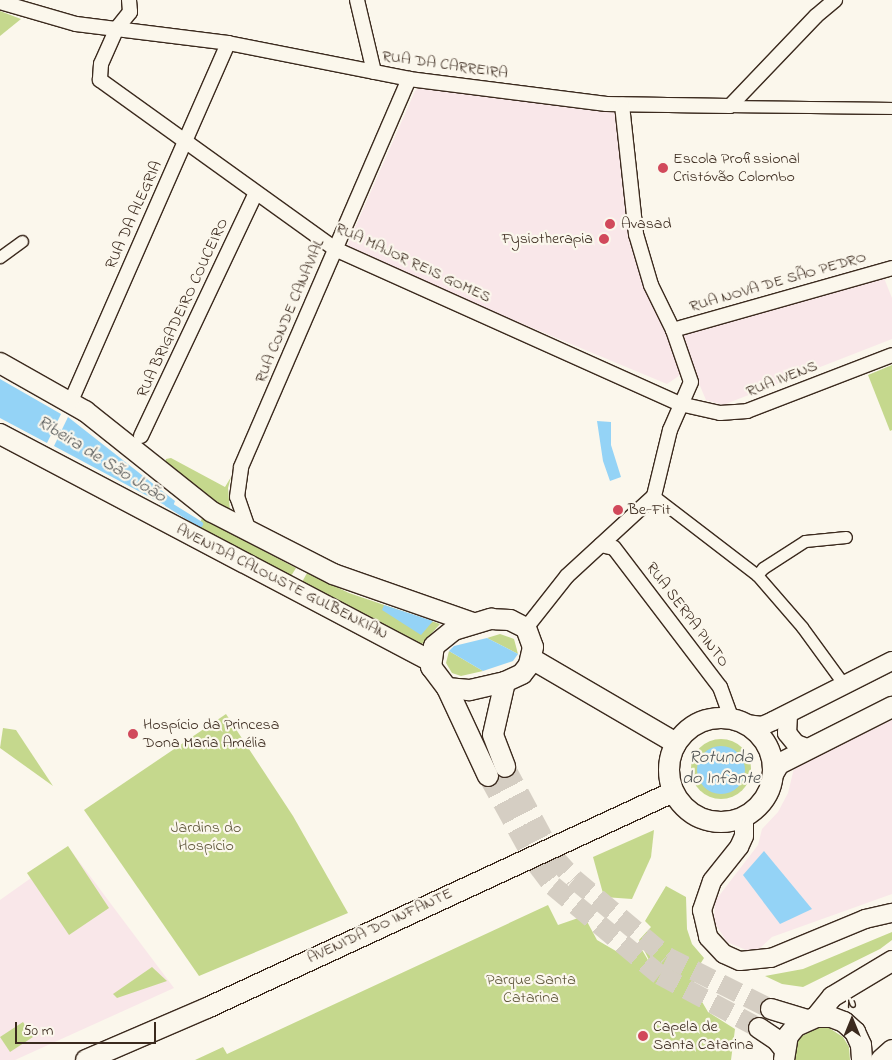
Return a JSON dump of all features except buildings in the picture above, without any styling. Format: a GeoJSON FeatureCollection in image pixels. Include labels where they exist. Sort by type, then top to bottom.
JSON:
{"type":"FeatureCollection","features":[{"type":"Feature","properties":{"kind":"main road"},"geometry":{"type":"LineString","coordinates":[[0,363],[71,401],[190,497],[249,531],[333,574],[473,623]]}},
{"type":"Feature","properties":{"kind":"main road","name":"AVENIDA CALOUSTE GULBENKIAN"},"geometry":{"type":"LineString","coordinates":[[0,434],[431,660]]}},
{"type":"Feature","properties":{"kind":"main road"},"geometry":{"type":"LineString","coordinates":[[176,527],[183,527],[194,517],[194,503],[190,497]]}},
{"type":"Feature","properties":{"kind":"main road"},"geometry":{"type":"LineString","coordinates":[[446,688],[469,690],[505,682],[522,674],[532,659],[533,647],[526,628],[510,620],[491,619],[473,623],[445,635],[434,646],[431,660],[435,676],[446,688],[497,771],[493,735],[505,682]]}},
{"type":"Feature","properties":{"kind":"main road"},"geometry":{"type":"LineString","coordinates":[[532,659],[676,743]]}},
{"type":"Feature","properties":{"kind":"main road"},"geometry":{"type":"LineString","coordinates":[[773,774],[767,745],[738,721],[703,720],[692,726],[676,743],[668,767],[673,792],[681,803],[703,819],[730,821],[744,816],[767,795],[773,774],[779,764],[892,707]]}},
{"type":"Feature","properties":{"kind":"main road","name":"AVENIDA DO INFANTE"},"geometry":{"type":"LineString","coordinates":[[86,1060],[207,1008],[673,792]]}},
{"type":"Feature","properties":{"kind":"main road"},"geometry":{"type":"LineString","coordinates":[[784,1054],[788,1036],[812,1018],[832,997],[892,961]]}},
{"type":"Feature","properties":{"kind":"main road"},"geometry":{"type":"LineString","coordinates":[[771,1009],[812,1018],[837,1020],[855,1032],[861,1045],[862,1060]]}},
{"type":"Feature","properties":{"kind":"main road"},"geometry":{"type":"LineString","coordinates":[[759,1028],[777,1040],[784,1054]]}},
{"type":"Feature","properties":{"kind":"main road"},"geometry":{"type":"LineString","coordinates":[[881,1060],[892,1050]]}},
{"type":"Feature","properties":{"kind":"street"},"geometry":{"type":"LineString","coordinates":[[117,28],[127,18],[129,0]]}},
{"type":"Feature","properties":{"kind":"street"},"geometry":{"type":"LineString","coordinates":[[357,0],[374,72]]}},
{"type":"Feature","properties":{"kind":"street"},"geometry":{"type":"LineString","coordinates":[[730,106],[816,16],[835,0]]}},
{"type":"Feature","properties":{"kind":"street","name":"RUA DA CARREIRA"},"geometry":{"type":"LineString","coordinates":[[0,2],[76,24],[228,43],[409,79],[622,105],[892,108]]}},
{"type":"Feature","properties":{"kind":"street","name":"RUA MAJOR REIS GOMES"},"geometry":{"type":"LineString","coordinates":[[117,28],[101,64],[100,80],[185,143],[335,249],[680,404]]}},
{"type":"Feature","properties":{"kind":"street","name":"RUA DA ALEGRIA"},"geometry":{"type":"LineString","coordinates":[[71,401],[228,43]]}},
{"type":"Feature","properties":{"kind":"street","name":"RUA CONDE CANAVIAL"},"geometry":{"type":"LineString","coordinates":[[249,531],[237,497],[241,467],[409,79]]}},
{"type":"Feature","properties":{"kind":"street"},"geometry":{"type":"LineString","coordinates":[[526,628],[555,592],[601,545],[654,496],[670,430],[691,382],[673,330],[651,285],[636,234],[622,105]]}},
{"type":"Feature","properties":{"kind":"street","name":"RUA BRIGADEIRO COUCEIRO"},"geometry":{"type":"LineString","coordinates":[[141,436],[256,193]]}},
{"type":"Feature","properties":{"kind":"street"},"geometry":{"type":"LineString","coordinates":[[0,256],[22,241]]}},
{"type":"Feature","properties":{"kind":"street","name":"RUA NOVA DE SÃO PEDRO"},"geometry":{"type":"LineString","coordinates":[[673,330],[891,270]]}},
{"type":"Feature","properties":{"kind":"street","name":"RUA IVENS"},"geometry":{"type":"LineString","coordinates":[[680,404],[720,413],[747,411],[892,355]]}},
{"type":"Feature","properties":{"kind":"street"},"geometry":{"type":"LineString","coordinates":[[654,496],[757,575],[802,626],[845,686]]}},
{"type":"Feature","properties":{"kind":"street"},"geometry":{"type":"LineString","coordinates":[[757,575],[763,568],[805,541],[846,537]]}},
{"type":"Feature","properties":{"kind":"street","name":"RUA SERPA PINTO"},"geometry":{"type":"LineString","coordinates":[[601,545],[614,548],[720,687],[738,721]]}},
{"type":"Feature","properties":{"kind":"street"},"geometry":{"type":"LineString","coordinates":[[738,721],[762,726],[788,715],[892,661]]}},
{"type":"Feature","properties":{"kind":"street"},"geometry":{"type":"LineString","coordinates":[[788,715],[787,733],[796,744],[809,750]]}},
{"type":"Feature","properties":{"kind":"street"},"geometry":{"type":"LineString","coordinates":[[744,816],[744,836],[739,847],[712,881],[702,910],[704,928],[720,951],[740,961],[763,960],[865,919],[892,913]]}},
{"type":"Feature","properties":{"kind":"shaded area"},"geometry":{"type":"Polygon","coordinates":[[[421,85],[617,110],[626,218],[630,235],[686,371],[667,384],[365,258],[347,246],[415,91],[421,85]]]}},
{"type":"Feature","properties":{"kind":"shaded area"},"geometry":{"type":"Polygon","coordinates":[[[882,273],[892,298],[892,339],[723,405],[706,400],[677,332],[882,273]]]}},
{"type":"Feature","properties":{"kind":"shaded area"},"geometry":{"type":"Polygon","coordinates":[[[892,720],[892,894],[772,937],[759,949],[746,950],[727,942],[714,922],[715,901],[758,845],[762,829],[778,812],[788,793],[794,768],[892,720]]]}},
{"type":"Feature","properties":{"kind":"shaded area"},"geometry":{"type":"Polygon","coordinates":[[[69,848],[174,988],[15,1060],[0,1060],[0,900],[31,878],[27,873],[69,848]]]}},
{"type":"Feature","properties":{"kind":"green space"},"geometry":{"type":"Polygon","coordinates":[[[0,11],[21,19],[0,36],[0,11]]]}},
{"type":"Feature","properties":{"kind":"green space"},"geometry":{"type":"Polygon","coordinates":[[[892,365],[892,430],[890,431],[868,375],[892,365]]]}},
{"type":"Feature","properties":{"kind":"green space"},"geometry":{"type":"Polygon","coordinates":[[[171,458],[225,487],[231,477],[228,488],[230,511],[196,490],[165,463],[166,459],[171,458]]]}},
{"type":"Feature","properties":{"kind":"green space"},"geometry":{"type":"Polygon","coordinates":[[[202,518],[296,568],[291,576],[198,528],[202,518]]]}},
{"type":"Feature","properties":{"kind":"green space"},"geometry":{"type":"Polygon","coordinates":[[[307,573],[349,593],[440,624],[422,644],[302,582],[307,573]]]}},
{"type":"Feature","properties":{"kind":"green space"},"geometry":{"type":"Polygon","coordinates":[[[500,634],[514,639],[518,654],[487,638],[500,634]]]}},
{"type":"Feature","properties":{"kind":"green space"},"geometry":{"type":"Polygon","coordinates":[[[449,651],[483,671],[461,676],[452,673],[446,663],[449,651]]]}},
{"type":"Feature","properties":{"kind":"green space","name":"Jardins do Hospício"},"geometry":{"type":"Polygon","coordinates":[[[226,714],[293,816],[348,913],[199,976],[84,810],[226,714]]]}},
{"type":"Feature","properties":{"kind":"green space"},"geometry":{"type":"Polygon","coordinates":[[[3,728],[16,730],[53,786],[0,748],[3,728]]]}},
{"type":"Feature","properties":{"kind":"green space"},"geometry":{"type":"Polygon","coordinates":[[[721,739],[738,744],[746,752],[751,769],[746,786],[738,794],[721,799],[704,794],[696,786],[691,769],[696,752],[704,744],[721,739]]]}},
{"type":"Feature","properties":{"kind":"green space"},"geometry":{"type":"Polygon","coordinates":[[[654,830],[651,857],[632,899],[604,897],[593,857],[654,830]]]}},
{"type":"Feature","properties":{"kind":"green space"},"geometry":{"type":"Polygon","coordinates":[[[68,846],[109,908],[69,935],[27,873],[68,846]]]}},
{"type":"Feature","properties":{"kind":"green space","name":"Parque Santa Catarina"},"geometry":{"type":"Polygon","coordinates":[[[666,886],[686,897],[687,929],[692,944],[704,958],[694,974],[694,988],[708,1012],[735,1029],[731,1060],[195,1060],[223,1047],[227,1054],[548,905],[558,925],[584,916],[597,940],[621,954],[638,943],[655,972],[639,940],[651,927],[645,921],[666,886]]]}},
{"type":"Feature","properties":{"kind":"green space"},"geometry":{"type":"Polygon","coordinates":[[[892,932],[892,940],[880,949],[803,987],[782,984],[765,976],[803,969],[892,932]]]}},
{"type":"Feature","properties":{"kind":"green space"},"geometry":{"type":"Polygon","coordinates":[[[152,967],[167,981],[117,998],[113,994],[152,967]]]}},
{"type":"Feature","properties":{"kind":"green space"},"geometry":{"type":"Polygon","coordinates":[[[23,1022],[33,1037],[10,1052],[0,1037],[23,1022]]]}},
{"type":"Feature","properties":{"kind":"green space"},"geometry":{"type":"Polygon","coordinates":[[[818,1027],[829,1028],[843,1037],[849,1047],[850,1060],[793,1060],[799,1038],[818,1027]]]}},
{"type":"Feature","properties":{"kind":"water"},"geometry":{"type":"Polygon","coordinates":[[[0,379],[61,414],[47,443],[0,418],[0,379]]]}},
{"type":"Feature","properties":{"kind":"water"},"geometry":{"type":"Polygon","coordinates":[[[68,417],[175,501],[172,509],[54,446],[68,417]]]}},
{"type":"Feature","properties":{"kind":"water"},"geometry":{"type":"Polygon","coordinates":[[[597,421],[611,422],[611,445],[621,477],[610,481],[603,461],[597,421]]]}},
{"type":"Feature","properties":{"kind":"water"},"geometry":{"type":"Polygon","coordinates":[[[384,605],[433,621],[421,635],[382,610],[384,605]]]}},
{"type":"Feature","properties":{"kind":"water"},"geometry":{"type":"Polygon","coordinates":[[[487,638],[518,654],[513,661],[483,671],[449,651],[454,646],[487,638]]]}},
{"type":"Feature","properties":{"kind":"water","name":"Rotunda do Infante"},"geometry":{"type":"Polygon","coordinates":[[[716,746],[726,746],[738,753],[745,765],[745,775],[738,787],[726,794],[716,794],[708,790],[701,783],[697,775],[697,765],[701,757],[708,750],[716,746]]]}},
{"type":"Feature","properties":{"kind":"water"},"geometry":{"type":"Polygon","coordinates":[[[764,851],[812,909],[780,924],[743,875],[764,851]]]}},
{"type":"Feature","properties":{"kind":"waterway","name":"Ribeira de São João"},"geometry":{"type":"LineString","coordinates":[[48,426],[66,436]]}},
{"type":"Feature","properties":{"kind":"waterway","name":"Ribeira de São João"},"geometry":{"type":"LineString","coordinates":[[168,504],[200,524]]}},
{"type":"Feature","properties":{"kind":"tunnel"},"geometry":{"type":"LineString","coordinates":[[505,767],[553,856],[574,879],[667,957],[771,1009]]}},
{"type":"Feature","properties":{"kind":"tunnel"},"geometry":{"type":"LineString","coordinates":[[488,776],[537,865],[553,886],[660,975],[759,1028]]}},
{"type":"Feature","properties":{"kind":"place","name":"Escola Profissional Cristóvão Colombo"},"geometry":{"type":"Point","coordinates":[663,168]}},
{"type":"Feature","properties":{"kind":"place","name":"Avasad"},"geometry":{"type":"Point","coordinates":[610,224]}},
{"type":"Feature","properties":{"kind":"place","name":"Fysiotherapia"},"geometry":{"type":"Point","coordinates":[604,239]}},
{"type":"Feature","properties":{"kind":"place","name":"Be-Fit"},"geometry":{"type":"Point","coordinates":[618,510]}},
{"type":"Feature","properties":{"kind":"place","name":"Hospício da Princesa Dona Maria Amélia"},"geometry":{"type":"Point","coordinates":[133,734]}},
{"type":"Feature","properties":{"kind":"place","name":"Capela de Santa Catarina"},"geometry":{"type":"Point","coordinates":[643,1036]}}]}
